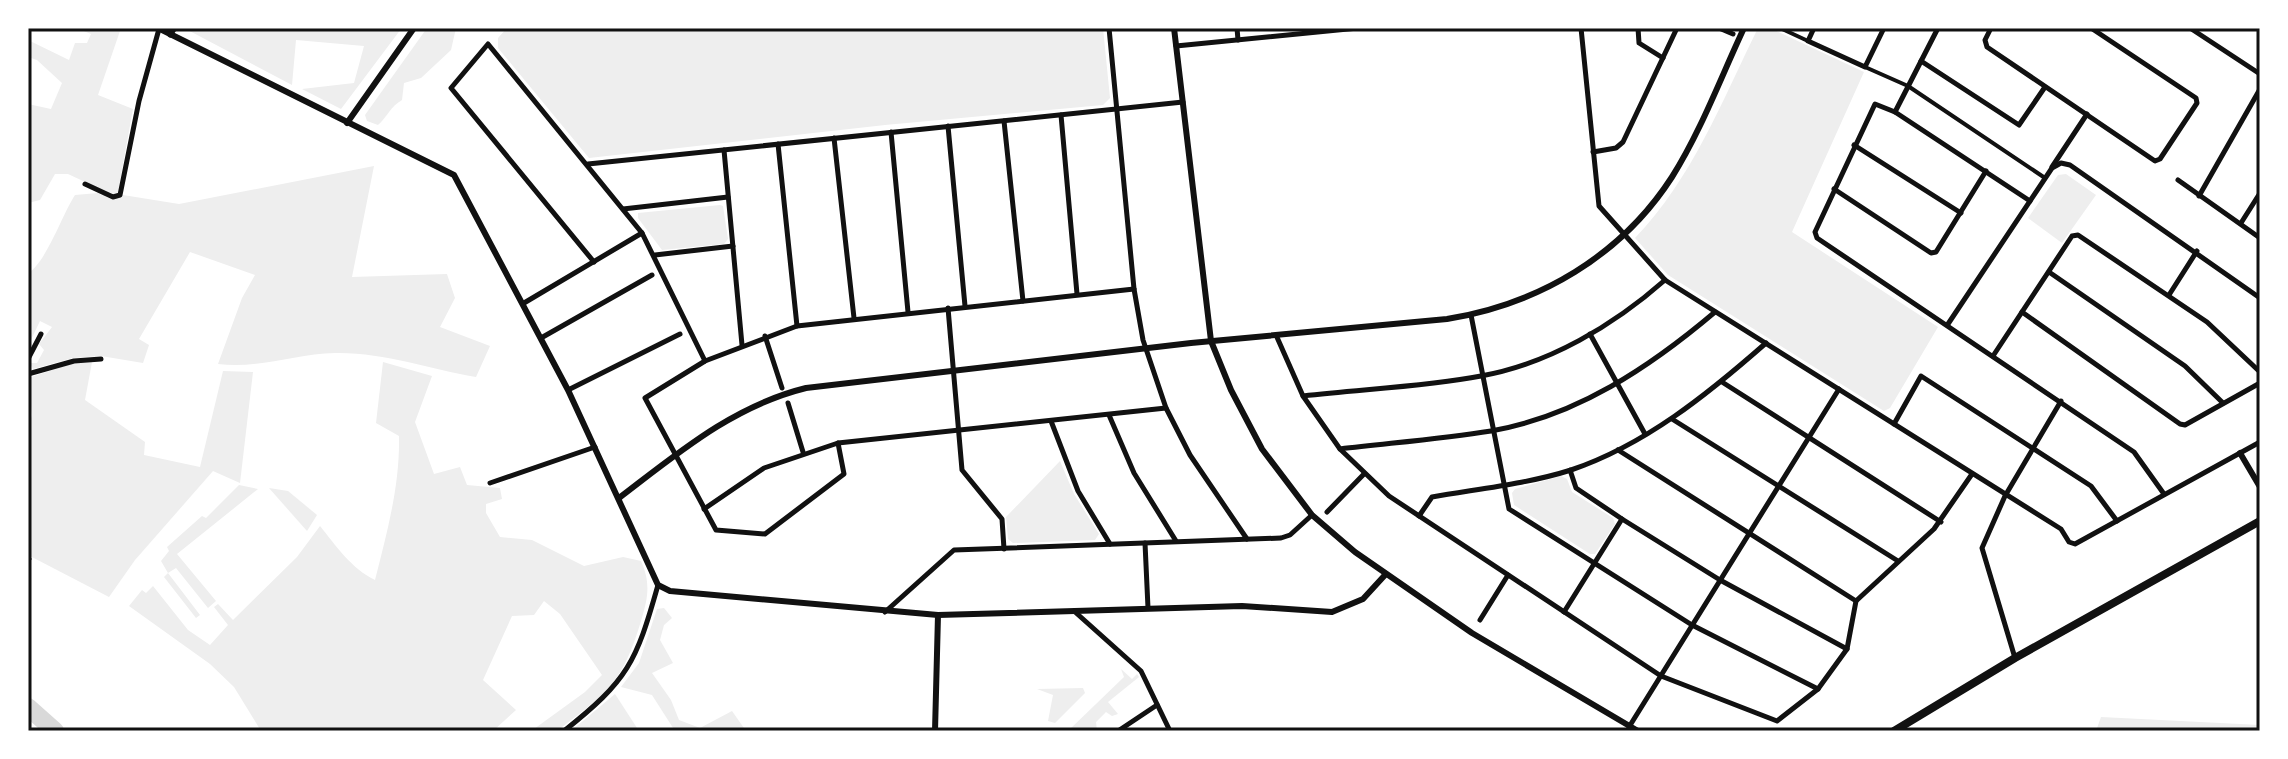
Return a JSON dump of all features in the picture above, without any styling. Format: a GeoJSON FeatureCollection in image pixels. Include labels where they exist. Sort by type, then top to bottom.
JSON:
{"type":"FeatureCollection","features":[{"type":"Feature","properties":{"kind":"highway"},"geometry":{"type":"LineString","coordinates":[[1894,731],[2015,658],[2260,521]]}},
{"type":"Feature","properties":{"kind":"street"},"geometry":{"type":"LineString","coordinates":[[347,123],[414,28]]}},
{"type":"Feature","properties":{"kind":"street"},"geometry":{"type":"LineString","coordinates":[[1109,28],[1134,289],[1146,349],[1166,408],[1190,455],[1247,539]]}},
{"type":"Feature","properties":{"kind":"street"},"geometry":{"type":"LineString","coordinates":[[1174,28],[1211,341],[1231,390],[1262,449],[1312,515],[1385,575],[1472,633],[1638,731]]}},
{"type":"Feature","properties":{"kind":"street"},"geometry":{"type":"LineString","coordinates":[[1237,28],[1238,40]]}},
{"type":"Feature","properties":{"kind":"street"},"geometry":{"type":"LineString","coordinates":[[1176,46],[1296,31],[1354,28]]}},
{"type":"Feature","properties":{"kind":"street"},"geometry":{"type":"LineString","coordinates":[[1581,28],[1599,206],[1665,280],[2061,529],[2069,542],[2075,544],[2260,442]]}},
{"type":"Feature","properties":{"kind":"street"},"geometry":{"type":"LineString","coordinates":[[1638,28],[1639,43],[1663,58]]}},
{"type":"Feature","properties":{"kind":"street"},"geometry":{"type":"LineString","coordinates":[[1593,152],[1616,148],[1623,142],[1677,28]]}},
{"type":"Feature","properties":{"kind":"street"},"geometry":{"type":"LineString","coordinates":[[1719,28],[1733,34]]}},
{"type":"Feature","properties":{"kind":"street"},"geometry":{"type":"LineString","coordinates":[[619,498],[712,428],[784,394],[827,384],[1471,315],[1516,302],[1549,288],[1589,263],[1624,235],[1674,174],[1744,28]]}},
{"type":"Feature","properties":{"kind":"street"},"geometry":{"type":"LineString","coordinates":[[1780,28],[1908,86],[2045,178]]}},
{"type":"Feature","properties":{"kind":"street"},"geometry":{"type":"LineString","coordinates":[[1808,41],[1814,28]]}},
{"type":"Feature","properties":{"kind":"street"},"geometry":{"type":"LineString","coordinates":[[1865,67],[1884,28]]}},
{"type":"Feature","properties":{"kind":"street"},"geometry":{"type":"LineString","coordinates":[[1895,112],[1938,28]]}},
{"type":"Feature","properties":{"kind":"street"},"geometry":{"type":"LineString","coordinates":[[1991,28],[1985,40],[1987,47],[2155,161],[2160,159],[2197,103],[2196,98],[2091,28]]}},
{"type":"Feature","properties":{"kind":"street"},"geometry":{"type":"LineString","coordinates":[[2190,28],[2260,74]]}},
{"type":"Feature","properties":{"kind":"street"},"geometry":{"type":"LineString","coordinates":[[85,184],[113,197],[120,195],[139,101],[158,29],[172,31],[454,175],[568,390],[658,585],[633,663],[625,676],[596,706],[564,731]]}},
{"type":"Feature","properties":{"kind":"street"},"geometry":{"type":"LineString","coordinates":[[594,262],[451,88],[488,44],[642,233],[705,361]]}},
{"type":"Feature","properties":{"kind":"street"},"geometry":{"type":"LineString","coordinates":[[1921,61],[2019,125],[2045,87]]}},
{"type":"Feature","properties":{"kind":"street"},"geometry":{"type":"LineString","coordinates":[[2199,196],[2260,89]]}},
{"type":"Feature","properties":{"kind":"street"},"geometry":{"type":"LineString","coordinates":[[587,164],[1183,102]]}},
{"type":"Feature","properties":{"kind":"street"},"geometry":{"type":"LineString","coordinates":[[2030,201],[1895,112],[1872,104],[1815,232],[1817,238],[2134,452],[2164,494]]}},
{"type":"Feature","properties":{"kind":"street"},"geometry":{"type":"LineString","coordinates":[[1948,324],[2087,114]]}},
{"type":"Feature","properties":{"kind":"street"},"geometry":{"type":"LineString","coordinates":[[1061,115],[1077,294]]}},
{"type":"Feature","properties":{"kind":"street"},"geometry":{"type":"LineString","coordinates":[[1004,121],[1023,301]]}},
{"type":"Feature","properties":{"kind":"street"},"geometry":{"type":"LineString","coordinates":[[948,126],[965,306]]}},
{"type":"Feature","properties":{"kind":"street"},"geometry":{"type":"LineString","coordinates":[[891,132],[908,312]]}},
{"type":"Feature","properties":{"kind":"street"},"geometry":{"type":"LineString","coordinates":[[834,138],[854,318]]}},
{"type":"Feature","properties":{"kind":"street"},"geometry":{"type":"LineString","coordinates":[[778,144],[797,326]]}},
{"type":"Feature","properties":{"kind":"street"},"geometry":{"type":"LineString","coordinates":[[1854,145],[1961,213]]}},
{"type":"Feature","properties":{"kind":"street"},"geometry":{"type":"LineString","coordinates":[[724,150],[742,345]]}},
{"type":"Feature","properties":{"kind":"street"},"geometry":{"type":"LineString","coordinates":[[2052,168],[2061,163],[2070,165],[2260,298]]}},
{"type":"Feature","properties":{"kind":"street"},"geometry":{"type":"LineString","coordinates":[[1834,189],[1931,253],[1936,252],[1986,171]]}},
{"type":"Feature","properties":{"kind":"street"},"geometry":{"type":"LineString","coordinates":[[2178,180],[2260,238]]}},
{"type":"Feature","properties":{"kind":"street"},"geometry":{"type":"LineString","coordinates":[[2241,223],[2260,193]]}},
{"type":"Feature","properties":{"kind":"street"},"geometry":{"type":"LineString","coordinates":[[622,209],[728,197]]}},
{"type":"Feature","properties":{"kind":"street"},"geometry":{"type":"LineString","coordinates":[[524,303],[642,233]]}},
{"type":"Feature","properties":{"kind":"street"},"geometry":{"type":"LineString","coordinates":[[1993,356],[2072,236],[2078,235],[2223,335],[2260,372]]}},
{"type":"Feature","properties":{"kind":"street"},"geometry":{"type":"LineString","coordinates":[[655,255],[733,246]]}},
{"type":"Feature","properties":{"kind":"street"},"geometry":{"type":"LineString","coordinates":[[2169,295],[2197,251]]}},
{"type":"Feature","properties":{"kind":"street"},"geometry":{"type":"LineString","coordinates":[[2049,272],[2185,366],[2223,403]]}},
{"type":"Feature","properties":{"kind":"street"},"geometry":{"type":"LineString","coordinates":[[541,338],[652,275]]}},
{"type":"Feature","properties":{"kind":"street"},"geometry":{"type":"LineString","coordinates":[[1303,396],[1483,376],[1530,361],[1590,334],[1621,315],[1665,280]]}},
{"type":"Feature","properties":{"kind":"street"},"geometry":{"type":"LineString","coordinates":[[838,443],[844,474],[765,534],[716,530],[645,398],[705,361],[797,326],[1134,289]]}},
{"type":"Feature","properties":{"kind":"street"},"geometry":{"type":"LineString","coordinates":[[948,308],[962,470],[1002,519],[1004,549]]}},
{"type":"Feature","properties":{"kind":"street"},"geometry":{"type":"LineString","coordinates":[[1340,449],[1493,430],[1588,400],[1618,384],[1682,340],[1715,312]]}},
{"type":"Feature","properties":{"kind":"street"},"geometry":{"type":"LineString","coordinates":[[2022,312],[2180,424],[2185,425],[2260,383]]}},
{"type":"Feature","properties":{"kind":"street"},"geometry":{"type":"LineString","coordinates":[[1471,315],[1509,509],[1692,625],[1818,689]]}},
{"type":"Feature","properties":{"kind":"street"},"geometry":{"type":"LineString","coordinates":[[28,359],[41,334]]}},
{"type":"Feature","properties":{"kind":"street"},"geometry":{"type":"LineString","coordinates":[[568,390],[680,334]]}},
{"type":"Feature","properties":{"kind":"street"},"geometry":{"type":"LineString","coordinates":[[1590,334],[1645,434]]}},
{"type":"Feature","properties":{"kind":"street"},"geometry":{"type":"LineString","coordinates":[[1276,335],[1303,396],[1340,449],[1364,474],[1419,517],[1661,676],[1777,721],[1818,689],[1847,649],[1856,601],[1941,522],[1972,474]]}},
{"type":"Feature","properties":{"kind":"street"},"geometry":{"type":"LineString","coordinates":[[765,336],[782,388]]}},
{"type":"Feature","properties":{"kind":"street"},"geometry":{"type":"LineString","coordinates":[[1419,517],[1432,497],[1570,470],[1618,450],[1672,418],[1722,382],[1766,343]]}},
{"type":"Feature","properties":{"kind":"street"},"geometry":{"type":"LineString","coordinates":[[28,374],[74,361],[101,359]]}},
{"type":"Feature","properties":{"kind":"street"},"geometry":{"type":"LineString","coordinates":[[1894,424],[1921,376],[2091,486],[2117,521]]}},
{"type":"Feature","properties":{"kind":"street"},"geometry":{"type":"LineString","coordinates":[[1722,382],[1941,522]]}},
{"type":"Feature","properties":{"kind":"street"},"geometry":{"type":"LineString","coordinates":[[1629,727],[1839,389]]}},
{"type":"Feature","properties":{"kind":"street"},"geometry":{"type":"LineString","coordinates":[[2015,658],[1982,555],[1984,540],[2005,496],[2061,401]]}},
{"type":"Feature","properties":{"kind":"street"},"geometry":{"type":"LineString","coordinates":[[788,403],[803,452]]}},
{"type":"Feature","properties":{"kind":"street"},"geometry":{"type":"LineString","coordinates":[[28,406],[28,419]]}},
{"type":"Feature","properties":{"kind":"street"},"geometry":{"type":"LineString","coordinates":[[704,509],[764,468],[803,452],[838,443],[1166,408]]}},
{"type":"Feature","properties":{"kind":"street"},"geometry":{"type":"LineString","coordinates":[[1109,415],[1134,473],[1177,541]]}},
{"type":"Feature","properties":{"kind":"street"},"geometry":{"type":"LineString","coordinates":[[1672,418],[1898,561]]}},
{"type":"Feature","properties":{"kind":"street"},"geometry":{"type":"LineString","coordinates":[[1051,421],[1078,491],[1110,544]]}},
{"type":"Feature","properties":{"kind":"street"},"geometry":{"type":"LineString","coordinates":[[490,483],[595,447]]}},
{"type":"Feature","properties":{"kind":"street"},"geometry":{"type":"LineString","coordinates":[[1618,450],[1856,601]]}},
{"type":"Feature","properties":{"kind":"street"},"geometry":{"type":"LineString","coordinates":[[2240,453],[2260,487]]}},
{"type":"Feature","properties":{"kind":"street"},"geometry":{"type":"LineString","coordinates":[[1570,470],[1576,488],[1622,519],[1720,580],[1847,649]]}},
{"type":"Feature","properties":{"kind":"street"},"geometry":{"type":"LineString","coordinates":[[1327,512],[1364,474]]}},
{"type":"Feature","properties":{"kind":"street"},"geometry":{"type":"LineString","coordinates":[[884,613],[954,550],[1290,535],[1312,515]]}},
{"type":"Feature","properties":{"kind":"street"},"geometry":{"type":"LineString","coordinates":[[1564,612],[1622,519]]}},
{"type":"Feature","properties":{"kind":"street"},"geometry":{"type":"LineString","coordinates":[[1145,543],[1148,608]]}},
{"type":"Feature","properties":{"kind":"street"},"geometry":{"type":"LineString","coordinates":[[658,585],[688,594],[884,613],[938,615],[1242,606],[1332,612],[1363,599],[1385,575]]}},
{"type":"Feature","properties":{"kind":"street"},"geometry":{"type":"LineString","coordinates":[[1480,620],[1508,575]]}},
{"type":"Feature","properties":{"kind":"street"},"geometry":{"type":"LineString","coordinates":[[1074,610],[1141,671],[1170,731]]}},
{"type":"Feature","properties":{"kind":"street"},"geometry":{"type":"LineString","coordinates":[[935,731],[938,615]]}},
{"type":"Feature","properties":{"kind":"street"},"geometry":{"type":"LineString","coordinates":[[1118,731],[1157,705]]}},
{"type":"Feature","properties":{"kind":"shaded area"},"geometry":{"type":"Polygon","coordinates":[[[76,28],[121,28],[98,95],[133,109],[118,192],[113,195],[68,174],[55,174],[40,200],[28,203],[28,104],[51,109],[62,83],[37,60],[28,57],[28,40],[69,60],[75,43],[87,43],[91,34],[76,28]]]}},
{"type":"Feature","properties":{"kind":"shaded area"},"geometry":{"type":"Polygon","coordinates":[[[184,28],[401,29],[341,109],[302,89],[354,83],[364,46],[296,40],[292,85],[184,28]]]}},
{"type":"Feature","properties":{"kind":"shaded area"},"geometry":{"type":"Polygon","coordinates":[[[427,28],[456,28],[451,50],[421,78],[404,83],[402,100],[378,125],[367,121],[365,115],[427,28]]]}},
{"type":"Feature","properties":{"kind":"shaded area"},"geometry":{"type":"Polygon","coordinates":[[[507,28],[1103,28],[1110,98],[1103,105],[885,125],[589,158],[498,48],[498,38],[507,28]]]}},
{"type":"Feature","properties":{"kind":"shaded area"},"geometry":{"type":"Polygon","coordinates":[[[1758,28],[1770,28],[1864,72],[1792,232],[1938,327],[1890,408],[1884,411],[1668,275],[1635,238],[1673,191],[1689,165],[1758,28]]]}},
{"type":"Feature","properties":{"kind":"shaded area"},"geometry":{"type":"Polygon","coordinates":[[[374,166],[352,277],[447,274],[455,298],[440,327],[490,346],[476,377],[353,353],[320,354],[248,365],[218,364],[242,298],[255,275],[190,252],[139,339],[149,345],[143,363],[101,356],[73,358],[33,369],[30,363],[37,363],[44,350],[39,344],[52,327],[40,321],[28,346],[28,273],[41,259],[75,195],[98,193],[113,200],[123,195],[179,204],[374,166]]]}},
{"type":"Feature","properties":{"kind":"shaded area"},"geometry":{"type":"Polygon","coordinates":[[[2066,174],[2096,195],[2062,243],[2028,218],[2058,175],[2066,174]]]}},
{"type":"Feature","properties":{"kind":"shaded area"},"geometry":{"type":"Polygon","coordinates":[[[723,206],[728,239],[724,244],[662,250],[638,218],[638,213],[723,206]]]}},
{"type":"Feature","properties":{"kind":"shaded area"},"geometry":{"type":"Polygon","coordinates":[[[92,362],[85,400],[145,442],[144,455],[200,467],[223,371],[253,372],[240,483],[213,471],[135,560],[109,597],[28,555],[28,429],[32,415],[28,378],[74,363],[92,362]]]}},
{"type":"Feature","properties":{"kind":"shaded area"},"geometry":{"type":"Polygon","coordinates":[[[383,362],[432,376],[415,422],[434,474],[460,467],[467,485],[500,488],[502,499],[486,504],[486,513],[500,537],[532,540],[584,566],[623,557],[641,561],[646,576],[647,598],[627,659],[601,696],[557,731],[534,729],[585,692],[602,675],[560,614],[544,601],[534,615],[512,616],[483,680],[516,710],[493,731],[261,731],[234,687],[210,664],[129,606],[142,590],[146,593],[153,586],[188,630],[210,645],[228,625],[214,607],[218,604],[233,620],[297,557],[320,526],[352,563],[375,580],[392,509],[399,455],[399,436],[376,423],[383,362]]]}},
{"type":"Feature","properties":{"kind":"shaded area"},"geometry":{"type":"Polygon","coordinates":[[[1060,461],[1074,494],[1099,534],[1095,540],[1013,543],[1008,539],[1006,517],[1060,461]]]}},
{"type":"Feature","properties":{"kind":"shaded area"},"geometry":{"type":"Polygon","coordinates":[[[1561,476],[1567,479],[1572,492],[1613,518],[1615,524],[1595,554],[1590,554],[1514,505],[1512,493],[1515,489],[1561,476]]]}},
{"type":"Feature","properties":{"kind":"shaded area"},"geometry":{"type":"Polygon","coordinates":[[[239,485],[258,489],[177,554],[216,601],[208,608],[176,568],[168,573],[161,561],[169,551],[167,547],[202,516],[206,518],[239,485]]]}},
{"type":"Feature","properties":{"kind":"shaded area"},"geometry":{"type":"Polygon","coordinates":[[[269,488],[288,491],[317,515],[307,531],[269,488]]]}},
{"type":"Feature","properties":{"kind":"shaded area"},"geometry":{"type":"Polygon","coordinates":[[[168,573],[200,615],[196,618],[164,577],[168,573]]]}},
{"type":"Feature","properties":{"kind":"shaded area"},"geometry":{"type":"Polygon","coordinates":[[[664,608],[672,618],[664,625],[660,640],[673,663],[652,673],[671,700],[679,720],[700,728],[732,711],[746,731],[675,731],[652,695],[621,687],[639,663],[657,609],[664,608]]]}},
{"type":"Feature","properties":{"kind":"shaded area"},"geometry":{"type":"Polygon","coordinates":[[[1121,669],[1132,679],[1137,674],[1139,677],[1108,702],[1118,714],[1112,716],[1106,712],[1096,722],[1097,731],[1068,731],[1124,677],[1121,669]]]}},
{"type":"Feature","properties":{"kind":"shaded area"},"geometry":{"type":"Polygon","coordinates":[[[1083,688],[1085,693],[1055,723],[1048,721],[1053,695],[1037,689],[1083,688]]]}},
{"type":"Feature","properties":{"kind":"shaded area"},"geometry":{"type":"Polygon","coordinates":[[[615,694],[639,731],[571,731],[615,694]]]}},
{"type":"Feature","properties":{"kind":"shaded area"},"geometry":{"type":"Polygon","coordinates":[[[2101,717],[2260,725],[2260,731],[2096,731],[2101,717]]]}},
{"type":"Feature","properties":{"kind":"waterway"},"geometry":{"type":"LineString","coordinates":[[28,707],[55,731]]}}]}
